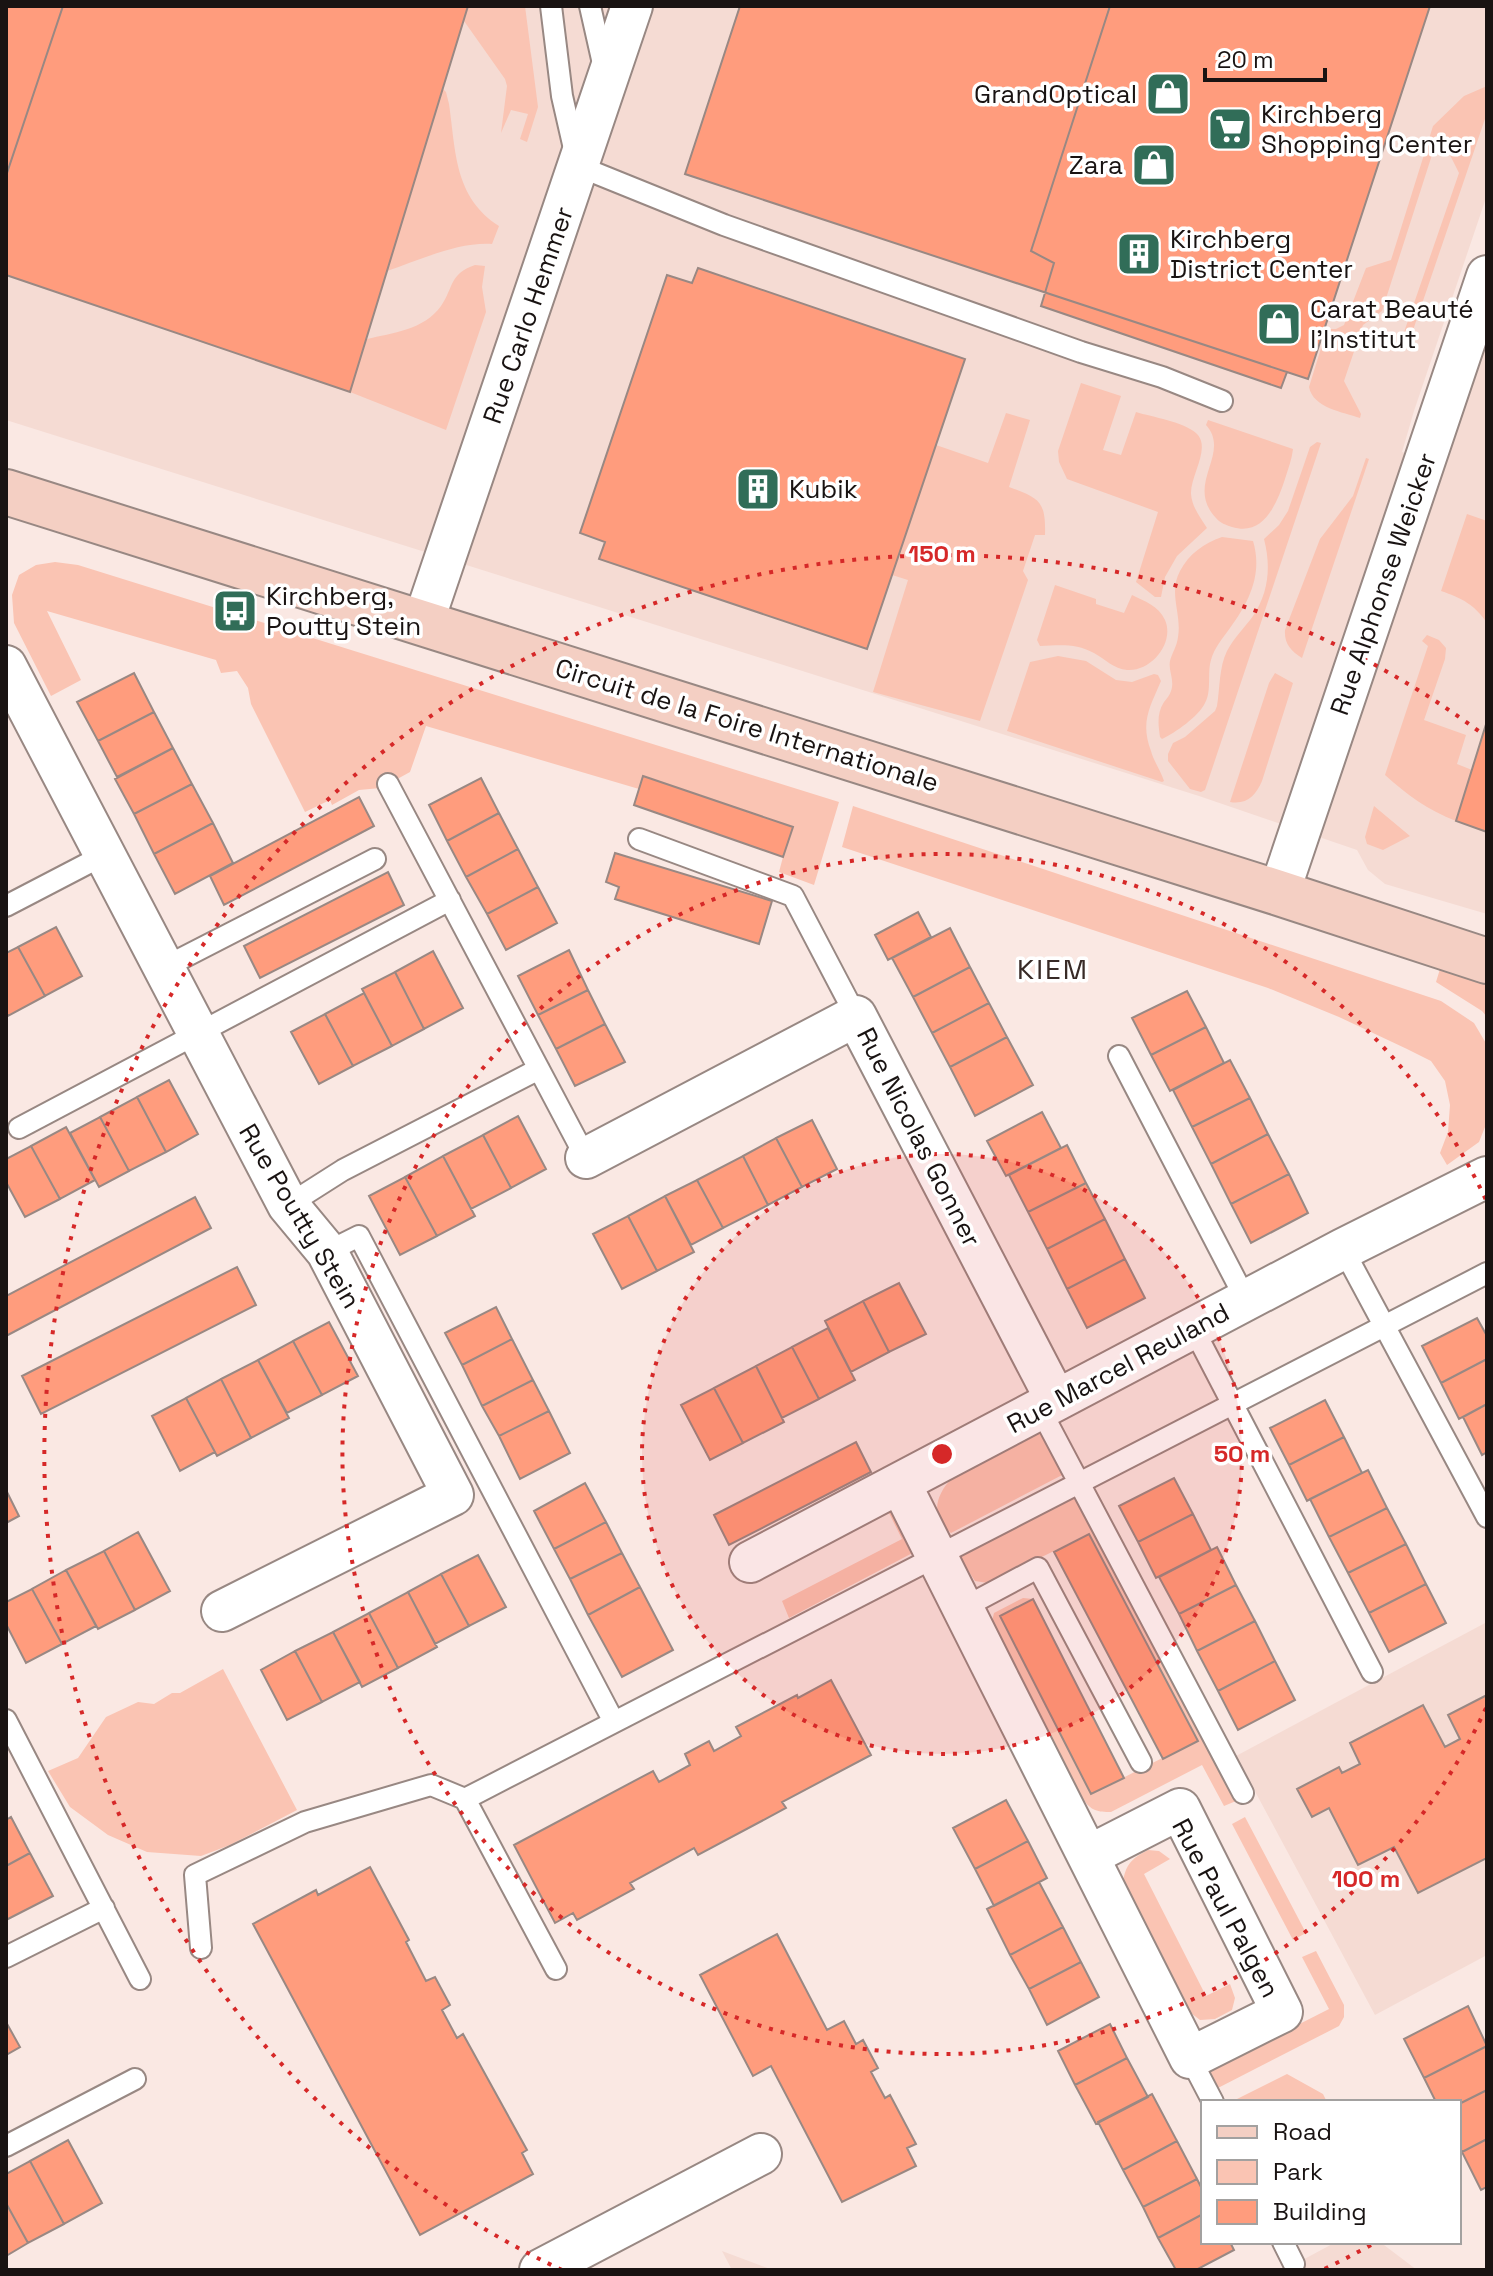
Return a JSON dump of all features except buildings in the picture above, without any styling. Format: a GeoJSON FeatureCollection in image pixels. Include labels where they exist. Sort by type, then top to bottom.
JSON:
{"type":"FeatureCollection","features":[{"type":"Feature","properties":{"kind":"street","name":"Rue Carlo Hemmer"},"geometry":{"type":"LineString","coordinates":[[423,623],[632,6]]}},
{"type":"Feature","properties":{"kind":"street","name":"Rue Alphonse Weicker"},"geometry":{"type":"LineString","coordinates":[[1279,893],[1487,276]]}},
{"type":"Feature","properties":{"kind":"street","name":"Circuit de la Foire Internationale"},"geometry":{"type":"LineString","coordinates":[[6,492],[1487,961]]}},
{"type":"Feature","properties":{"kind":"street","name":"Rue Poutty Stein"},"geometry":{"type":"LineString","coordinates":[[6,666],[288,1205],[327,1252],[453,1495],[222,1611]]}},
{"type":"Feature","properties":{"kind":"street","name":"Rue Nicolas Gonner"},"geometry":{"type":"LineString","coordinates":[[586,1158],[856,1016],[1048,1404]]}},
{"type":"Feature","properties":{"kind":"street","name":"Rue Marcel Reuland"},"geometry":{"type":"LineString","coordinates":[[750,1562],[1343,1249],[1487,1177]]}},
{"type":"Feature","properties":{"kind":"street"},"geometry":{"type":"LineString","coordinates":[[900,1483],[1190,2058]]}},
{"type":"Feature","properties":{"kind":"street","name":"Rue Paul Palgen"},"geometry":{"type":"LineString","coordinates":[[1088,1856],[1180,1809],[1247,1941],[1282,2012],[1190,2058]]}},
{"type":"Feature","properties":{"kind":"street"},"geometry":{"type":"LineString","coordinates":[[540,2270],[761,2154]]}},
{"type":"Feature","properties":{"kind":"lane"},"geometry":{"type":"LineString","coordinates":[[551,6],[562,96],[578,166],[724,225],[1066,347],[1162,377],[1222,401]]}},
{"type":"Feature","properties":{"kind":"lane"},"geometry":{"type":"LineString","coordinates":[[590,6],[607,81]]}},
{"type":"Feature","properties":{"kind":"lane"},"geometry":{"type":"LineString","coordinates":[[388,784],[586,1158]]}},
{"type":"Feature","properties":{"kind":"lane"},"geometry":{"type":"LineString","coordinates":[[639,839],[793,896],[856,1016]]}},
{"type":"Feature","properties":{"kind":"lane"},"geometry":{"type":"LineString","coordinates":[[6,906],[104,855]]}},
{"type":"Feature","properties":{"kind":"lane"},"geometry":{"type":"LineString","coordinates":[[163,968],[375,859]]}},
{"type":"Feature","properties":{"kind":"lane"},"geometry":{"type":"LineString","coordinates":[[19,1128],[450,900]]}},
{"type":"Feature","properties":{"kind":"lane"},"geometry":{"type":"LineString","coordinates":[[1119,1056],[1246,1300]]}},
{"type":"Feature","properties":{"kind":"lane"},"geometry":{"type":"LineString","coordinates":[[288,1205],[343,1170],[539,1069]]}},
{"type":"Feature","properties":{"kind":"lane"},"geometry":{"type":"LineString","coordinates":[[327,1252],[359,1236],[614,1722]]}},
{"type":"Feature","properties":{"kind":"lane"},"geometry":{"type":"LineString","coordinates":[[1343,1249],[1487,1517]]}},
{"type":"Feature","properties":{"kind":"lane"},"geometry":{"type":"LineString","coordinates":[[465,1799],[1487,1273]]}},
{"type":"Feature","properties":{"kind":"lane"},"geometry":{"type":"LineString","coordinates":[[1193,1328],[1372,1672]]}},
{"type":"Feature","properties":{"kind":"lane"},"geometry":{"type":"LineString","coordinates":[[1048,1404],[1080,1482],[1243,1793]]}},
{"type":"Feature","properties":{"kind":"lane"},"geometry":{"type":"LineString","coordinates":[[963,1608],[1038,1568],[1141,1762]]}},
{"type":"Feature","properties":{"kind":"lane"},"geometry":{"type":"LineString","coordinates":[[6,1720],[140,1979]]}},
{"type":"Feature","properties":{"kind":"lane"},"geometry":{"type":"LineString","coordinates":[[201,1948],[195,1875],[305,1822],[431,1785],[465,1799],[556,1969]]}},
{"type":"Feature","properties":{"kind":"lane"},"geometry":{"type":"LineString","coordinates":[[6,1957],[104,1908]]}},
{"type":"Feature","properties":{"kind":"lane"},"geometry":{"type":"LineString","coordinates":[[1190,2058],[1212,2100]]}},
{"type":"Feature","properties":{"kind":"lane"},"geometry":{"type":"LineString","coordinates":[[6,2146],[135,2079]]}},
{"type":"Feature","properties":{"kind":"lane"},"geometry":{"type":"LineString","coordinates":[[1284,2244],[1294,2264]]}},
{"type":"Feature","properties":{"kind":"shaded area"},"geometry":{"type":"Polygon","coordinates":[[[6,6],[1487,6],[1487,195],[1402,452],[1442,466],[1487,340],[1487,914],[1385,884],[1368,870],[1357,850],[1199,796],[6,420],[6,6]]]}},
{"type":"Feature","properties":{"kind":"shaded area"},"geometry":{"type":"Polygon","coordinates":[[[1487,1622],[1487,1955],[1375,2015],[1236,1756],[1487,1622]]]}},
{"type":"Feature","properties":{"kind":"shaded area"},"geometry":{"type":"Polygon","coordinates":[[[1332,2244],[1383,2244],[1417,2270],[1284,2270],[1332,2244]]]}},
{"type":"Feature","properties":{"kind":"shaded area"},"geometry":{"type":"Polygon","coordinates":[[[722,2251],[773,2270],[732,2270],[722,2251]]]}},
{"type":"Feature","properties":{"kind":"green space"},"geometry":{"type":"Polygon","coordinates":[[[468,6],[525,6],[538,107],[527,142],[520,139],[528,114],[511,110],[501,133],[507,86],[464,21],[468,6]]]}},
{"type":"Feature","properties":{"kind":"green space"},"geometry":{"type":"Polygon","coordinates":[[[1487,86],[1487,113],[1409,342],[1402,338],[1459,173],[1439,133],[1382,311],[1363,325],[1344,381],[1361,414],[1360,418],[1322,404],[1309,387],[1327,329],[1344,325],[1366,268],[1391,260],[1433,126],[1464,96],[1487,86]]]}},
{"type":"Feature","properties":{"kind":"green space"},"geometry":{"type":"Polygon","coordinates":[[[443,89],[449,104],[456,156],[465,187],[484,214],[499,226],[492,244],[452,249],[387,271],[443,89]]]}},
{"type":"Feature","properties":{"kind":"green space"},"geometry":{"type":"Polygon","coordinates":[[[475,265],[485,266],[482,287],[486,312],[446,430],[350,392],[367,339],[407,329],[426,320],[441,306],[456,277],[475,265]]]}},
{"type":"Feature","properties":{"kind":"green space"},"geometry":{"type":"Polygon","coordinates":[[[1081,383],[1121,396],[1103,450],[1121,455],[1136,412],[1184,426],[1200,439],[1201,454],[1191,494],[1207,528],[1177,556],[1165,577],[1161,597],[1155,597],[1136,582],[1158,512],[1067,479],[1059,462],[1058,451],[1081,383]]]}},
{"type":"Feature","properties":{"kind":"green space"},"geometry":{"type":"Polygon","coordinates":[[[1006,413],[1030,420],[1009,487],[1028,494],[1039,503],[1044,515],[1045,535],[1035,535],[1023,571],[1028,580],[980,721],[873,692],[908,580],[892,575],[936,445],[988,463],[1006,413]]]}},
{"type":"Feature","properties":{"kind":"green space"},"geometry":{"type":"Polygon","coordinates":[[[1208,420],[1293,449],[1278,498],[1268,516],[1253,527],[1243,529],[1223,524],[1207,505],[1206,481],[1214,447],[1213,436],[1206,425],[1208,420]]]}},
{"type":"Feature","properties":{"kind":"green space"},"geometry":{"type":"Polygon","coordinates":[[[1321,443],[1205,790],[1190,789],[1168,761],[1168,754],[1173,743],[1185,737],[1215,711],[1224,657],[1253,616],[1265,588],[1268,569],[1264,539],[1288,511],[1310,447],[1321,443]]]}},
{"type":"Feature","properties":{"kind":"green space"},"geometry":{"type":"Polygon","coordinates":[[[1366,458],[1369,459],[1302,658],[1289,647],[1285,630],[1320,539],[1353,496],[1366,458]]]}},
{"type":"Feature","properties":{"kind":"green space"},"geometry":{"type":"Polygon","coordinates":[[[1467,514],[1487,521],[1487,623],[1467,603],[1441,591],[1467,514]]]}},
{"type":"Feature","properties":{"kind":"green space"},"geometry":{"type":"Polygon","coordinates":[[[1222,537],[1253,541],[1256,565],[1252,587],[1243,608],[1212,656],[1205,703],[1186,724],[1162,739],[1159,714],[1172,687],[1170,661],[1178,637],[1177,579],[1192,554],[1222,537]]]}},
{"type":"Feature","properties":{"kind":"green space"},"geometry":{"type":"Polygon","coordinates":[[[55,562],[78,565],[839,802],[814,885],[779,872],[783,857],[643,777],[639,789],[426,726],[410,772],[381,788],[359,790],[332,805],[330,800],[305,812],[251,704],[248,688],[237,671],[221,673],[216,660],[47,611],[81,680],[51,696],[14,623],[12,595],[19,575],[36,565],[55,562]]]}},
{"type":"Feature","properties":{"kind":"green space"},"geometry":{"type":"Polygon","coordinates":[[[1055,585],[1096,599],[1096,604],[1124,613],[1132,595],[1146,602],[1159,611],[1165,620],[1167,638],[1164,646],[1152,661],[1127,670],[1081,648],[1040,646],[1037,640],[1055,585]]]}},
{"type":"Feature","properties":{"kind":"green space"},"geometry":{"type":"Polygon","coordinates":[[[1427,635],[1439,640],[1446,648],[1424,720],[1466,735],[1457,764],[1472,770],[1456,821],[1418,801],[1385,775],[1428,646],[1422,641],[1427,635]]]}},
{"type":"Feature","properties":{"kind":"green space"},"geometry":{"type":"Polygon","coordinates":[[[1058,656],[1086,661],[1116,680],[1132,682],[1158,675],[1161,681],[1148,715],[1146,731],[1152,755],[1164,781],[1007,731],[1030,662],[1058,656]]]}},
{"type":"Feature","properties":{"kind":"green space"},"geometry":{"type":"Polygon","coordinates":[[[1275,673],[1293,683],[1262,781],[1250,798],[1230,802],[1269,683],[1275,673]]]}},
{"type":"Feature","properties":{"kind":"green space"},"geometry":{"type":"Polygon","coordinates":[[[853,806],[1441,1001],[1474,1023],[1487,1045],[1487,1122],[1479,1142],[1447,1165],[1440,1153],[1448,1132],[1450,1105],[1445,1081],[1431,1061],[1339,1017],[1268,988],[842,847],[853,806]]]}},
{"type":"Feature","properties":{"kind":"green space"},"geometry":{"type":"Polygon","coordinates":[[[1374,806],[1410,836],[1383,850],[1367,844],[1365,837],[1374,806]]]}},
{"type":"Feature","properties":{"kind":"green space"},"geometry":{"type":"Polygon","coordinates":[[[1440,969],[1487,985],[1487,1017],[1436,982],[1440,969]]]}},
{"type":"Feature","properties":{"kind":"green space"},"geometry":{"type":"Polygon","coordinates":[[[1044,1429],[1066,1473],[951,1533],[940,1520],[937,1506],[952,1478],[1044,1429]]]}},
{"type":"Feature","properties":{"kind":"green space"},"geometry":{"type":"Polygon","coordinates":[[[1077,1496],[1236,1801],[1224,1806],[1202,1765],[1111,1812],[1095,1810],[1083,1799],[992,1621],[994,1613],[1023,1598],[1033,1599],[1000,1616],[1091,1794],[1198,1740],[1089,1534],[988,1583],[975,1581],[959,1557],[1077,1496]]]}},
{"type":"Feature","properties":{"kind":"green space"},"geometry":{"type":"Polygon","coordinates":[[[899,1503],[922,1548],[789,1618],[782,1601],[902,1539],[887,1509],[899,1503]]]}},
{"type":"Feature","properties":{"kind":"green space"},"geometry":{"type":"Polygon","coordinates":[[[223,1669],[297,1810],[230,1845],[201,1856],[147,1852],[108,1835],[70,1807],[48,1771],[78,1758],[106,1717],[138,1702],[154,1704],[223,1669]]]}},
{"type":"Feature","properties":{"kind":"green space"},"geometry":{"type":"Polygon","coordinates":[[[1245,1817],[1306,1933],[1293,1940],[1232,1824],[1245,1817]]]}},
{"type":"Feature","properties":{"kind":"green space"},"geometry":{"type":"Polygon","coordinates":[[[1148,1850],[1159,1851],[1170,1859],[1144,1874],[1206,1996],[1230,1984],[1235,1998],[1232,2010],[1215,2019],[1200,2020],[1187,2010],[1123,1883],[1130,1863],[1148,1850]]]}},
{"type":"Feature","properties":{"kind":"green space"},"geometry":{"type":"Polygon","coordinates":[[[1316,1951],[1344,2005],[1344,2017],[1339,2026],[1216,2089],[1207,2071],[1329,2009],[1302,1957],[1316,1951]]]}},
{"type":"Feature","properties":{"kind":"green space"},"geometry":{"type":"Polygon","coordinates":[[[1287,2074],[1323,2094],[1326,2100],[1235,2100],[1287,2074]]]}},
{"type":"Feature","properties":{"kind":"place","name":"GrandOptical"},"geometry":{"type":"Point","coordinates":[1168,94]}},
{"type":"Feature","properties":{"kind":"place","name":"Kirchberg Shopping Center"},"geometry":{"type":"Point","coordinates":[1230,129]}},
{"type":"Feature","properties":{"kind":"place","name":"Zara"},"geometry":{"type":"Point","coordinates":[1154,165]}},
{"type":"Feature","properties":{"kind":"place","name":"Kirchberg District Center"},"geometry":{"type":"Point","coordinates":[1139,254]}},
{"type":"Feature","properties":{"kind":"place","name":"Carat Beauté l'Institut"},"geometry":{"type":"Point","coordinates":[1279,324]}},
{"type":"Feature","properties":{"kind":"place","name":"Kubik"},"geometry":{"type":"Point","coordinates":[758,489]}},
{"type":"Feature","properties":{"kind":"place","name":"Kirchberg, Poutty Stein"},"geometry":{"type":"Point","coordinates":[235,611]}},
{"type":"Feature","properties":{"kind":"district","name":"KIEM"},"geometry":{"type":"Point","coordinates":[1053,969]}}]}
